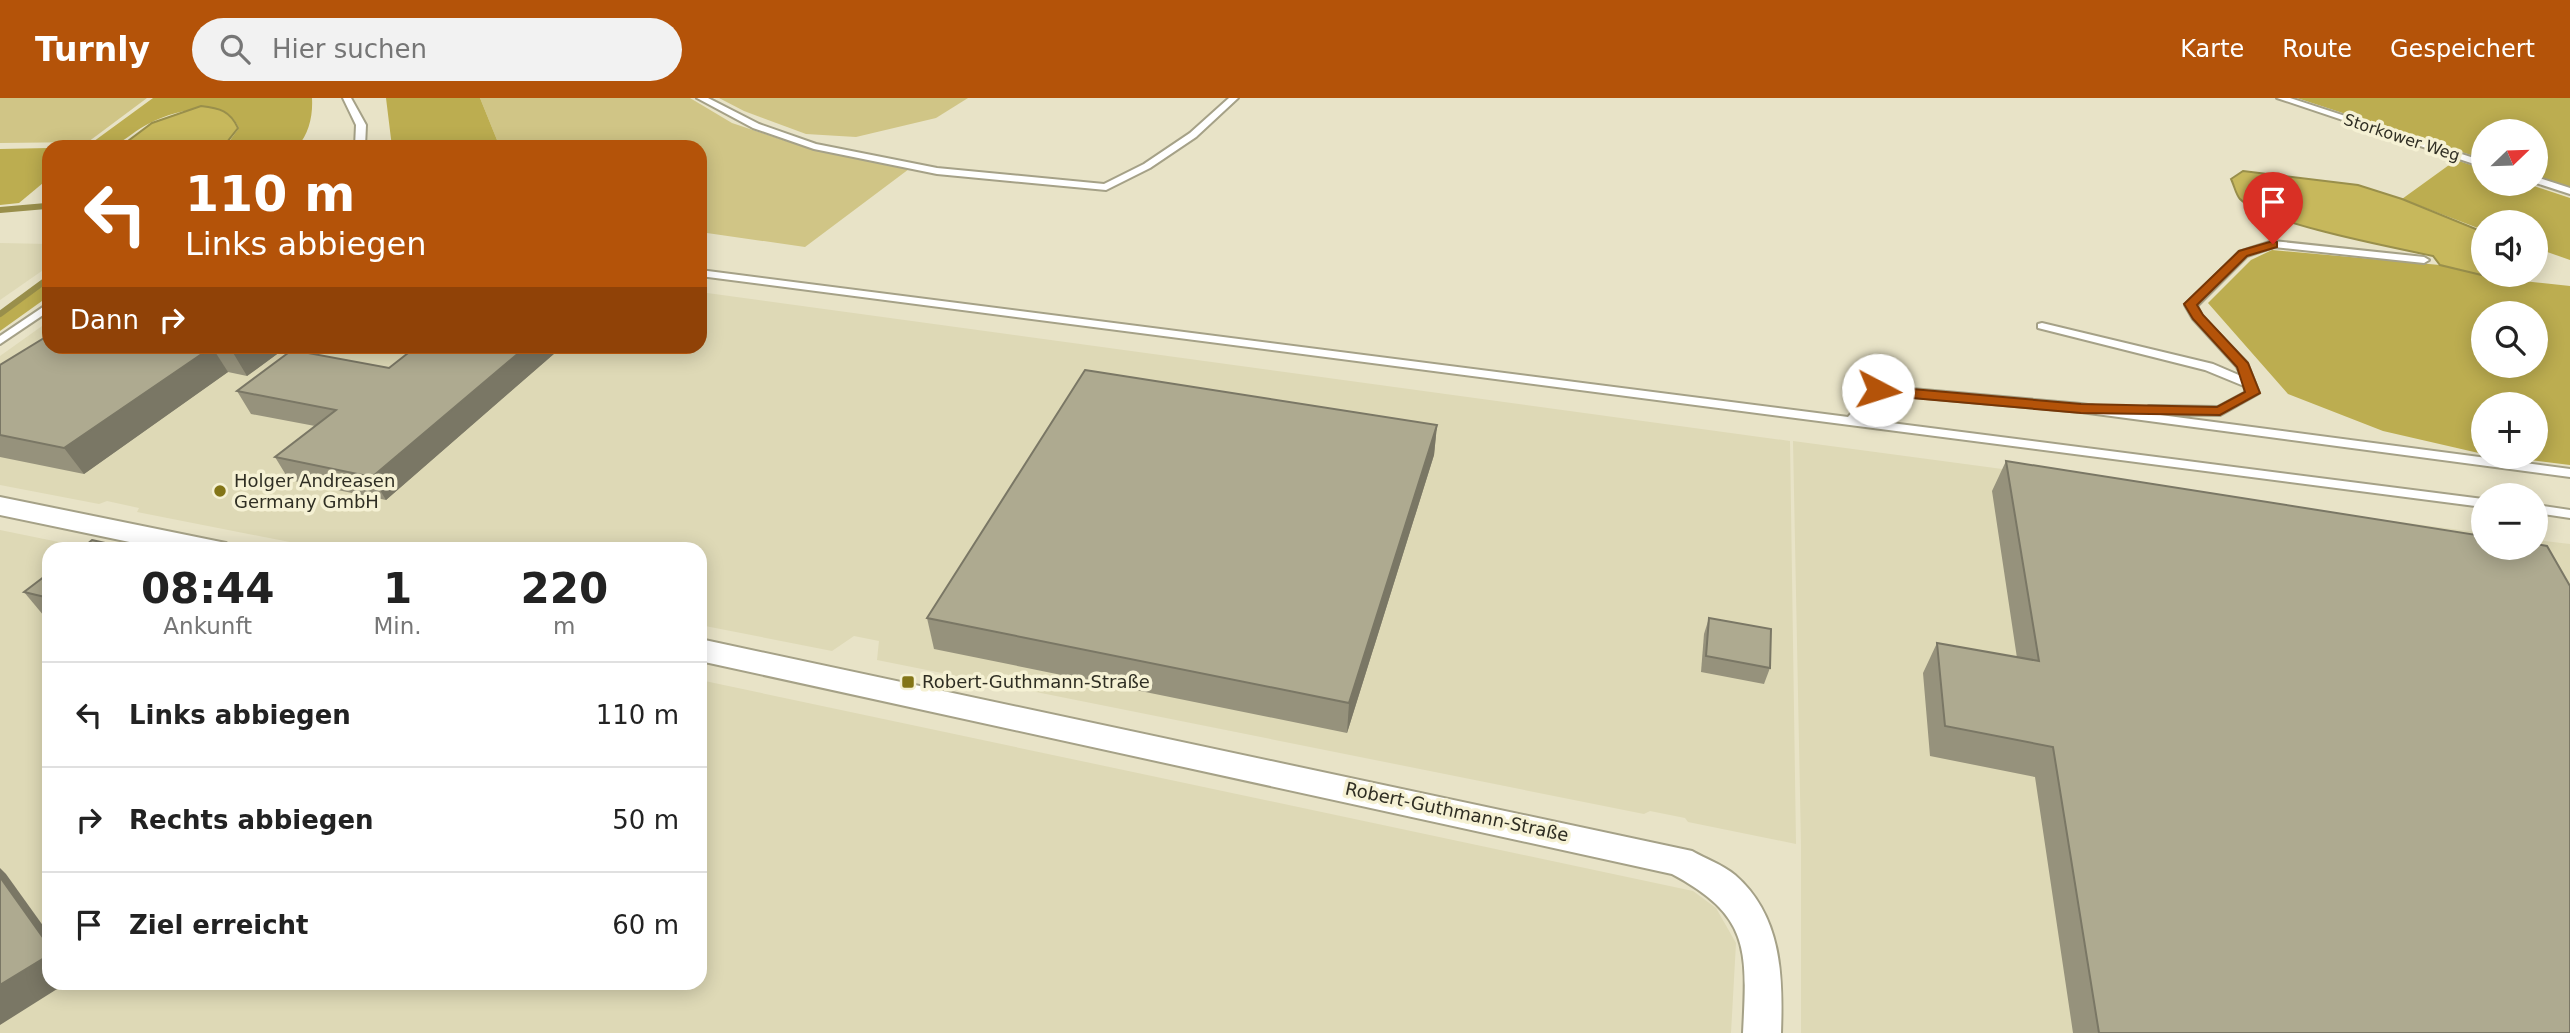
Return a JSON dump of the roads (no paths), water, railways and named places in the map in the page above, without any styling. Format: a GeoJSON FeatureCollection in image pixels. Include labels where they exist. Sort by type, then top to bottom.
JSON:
{"type":"FeatureCollection","features":[{"type":"Feature","properties":{"kind":"street"},"geometry":{"type":"LineString","coordinates":[[0,506],[177,542]]}},
{"type":"Feature","properties":{"kind":"street","name":"Robert-Guthmann-Straße"},"geometry":{"type":"LineString","coordinates":[[707,652],[1680,861],[1722,885],[1749,915],[1762,953],[1762,1033]]}},
{"type":"Feature","properties":{"kind":"lane"},"geometry":{"type":"LineString","coordinates":[[347,98],[361,125],[359,140]]}},
{"type":"Feature","properties":{"kind":"lane"},"geometry":{"type":"LineString","coordinates":[[701,98],[756,126],[814,146],[937,171],[1106,187],[1147,166],[1194,135],[1234,98]]}},
{"type":"Feature","properties":{"kind":"lane","name":"Storkower Weg"},"geometry":{"type":"LineString","coordinates":[[2280,98],[2471,160]]}},
{"type":"Feature","properties":{"kind":"lane"},"geometry":{"type":"LineString","coordinates":[[2548,184],[2570,191]]}},
{"type":"Feature","properties":{"kind":"lane"},"geometry":{"type":"LineString","coordinates":[[2081,408],[2220,411],[2253,393],[2243,366],[2197,317],[2191,304],[2243,254],[2273,244],[2424,260]]}},
{"type":"Feature","properties":{"kind":"lane"},"geometry":{"type":"LineString","coordinates":[[707,273],[2471,501]]}},
{"type":"Feature","properties":{"kind":"lane"},"geometry":{"type":"LineString","coordinates":[[0,341],[42,311]]}},
{"type":"Feature","properties":{"kind":"lane"},"geometry":{"type":"LineString","coordinates":[[2042,326],[2209,367],[2250,384]]}},
{"type":"Feature","properties":{"kind":"lane"},"geometry":{"type":"LineString","coordinates":[[1851,422],[1878,390],[2081,408],[2570,473]]}},
{"type":"Feature","properties":{"kind":"lane"},"geometry":{"type":"LineString","coordinates":[[2548,511],[2570,514]]}},
{"type":"Feature","properties":{"kind":"waterway"},"geometry":{"type":"LineString","coordinates":[[0,210],[42,206]]}},
{"type":"Feature","properties":{"kind":"waterway"},"geometry":{"type":"LineString","coordinates":[[0,314],[42,283]]}},
{"type":"Feature","properties":{"kind":"place","name":"Holger Andreasen Germany GmbH"},"geometry":{"type":"Point","coordinates":[220,491]}},
{"type":"Feature","properties":{"kind":"place","name":"Robert-Guthmann-Straße"},"geometry":{"type":"Point","coordinates":[908,682]}}]}
